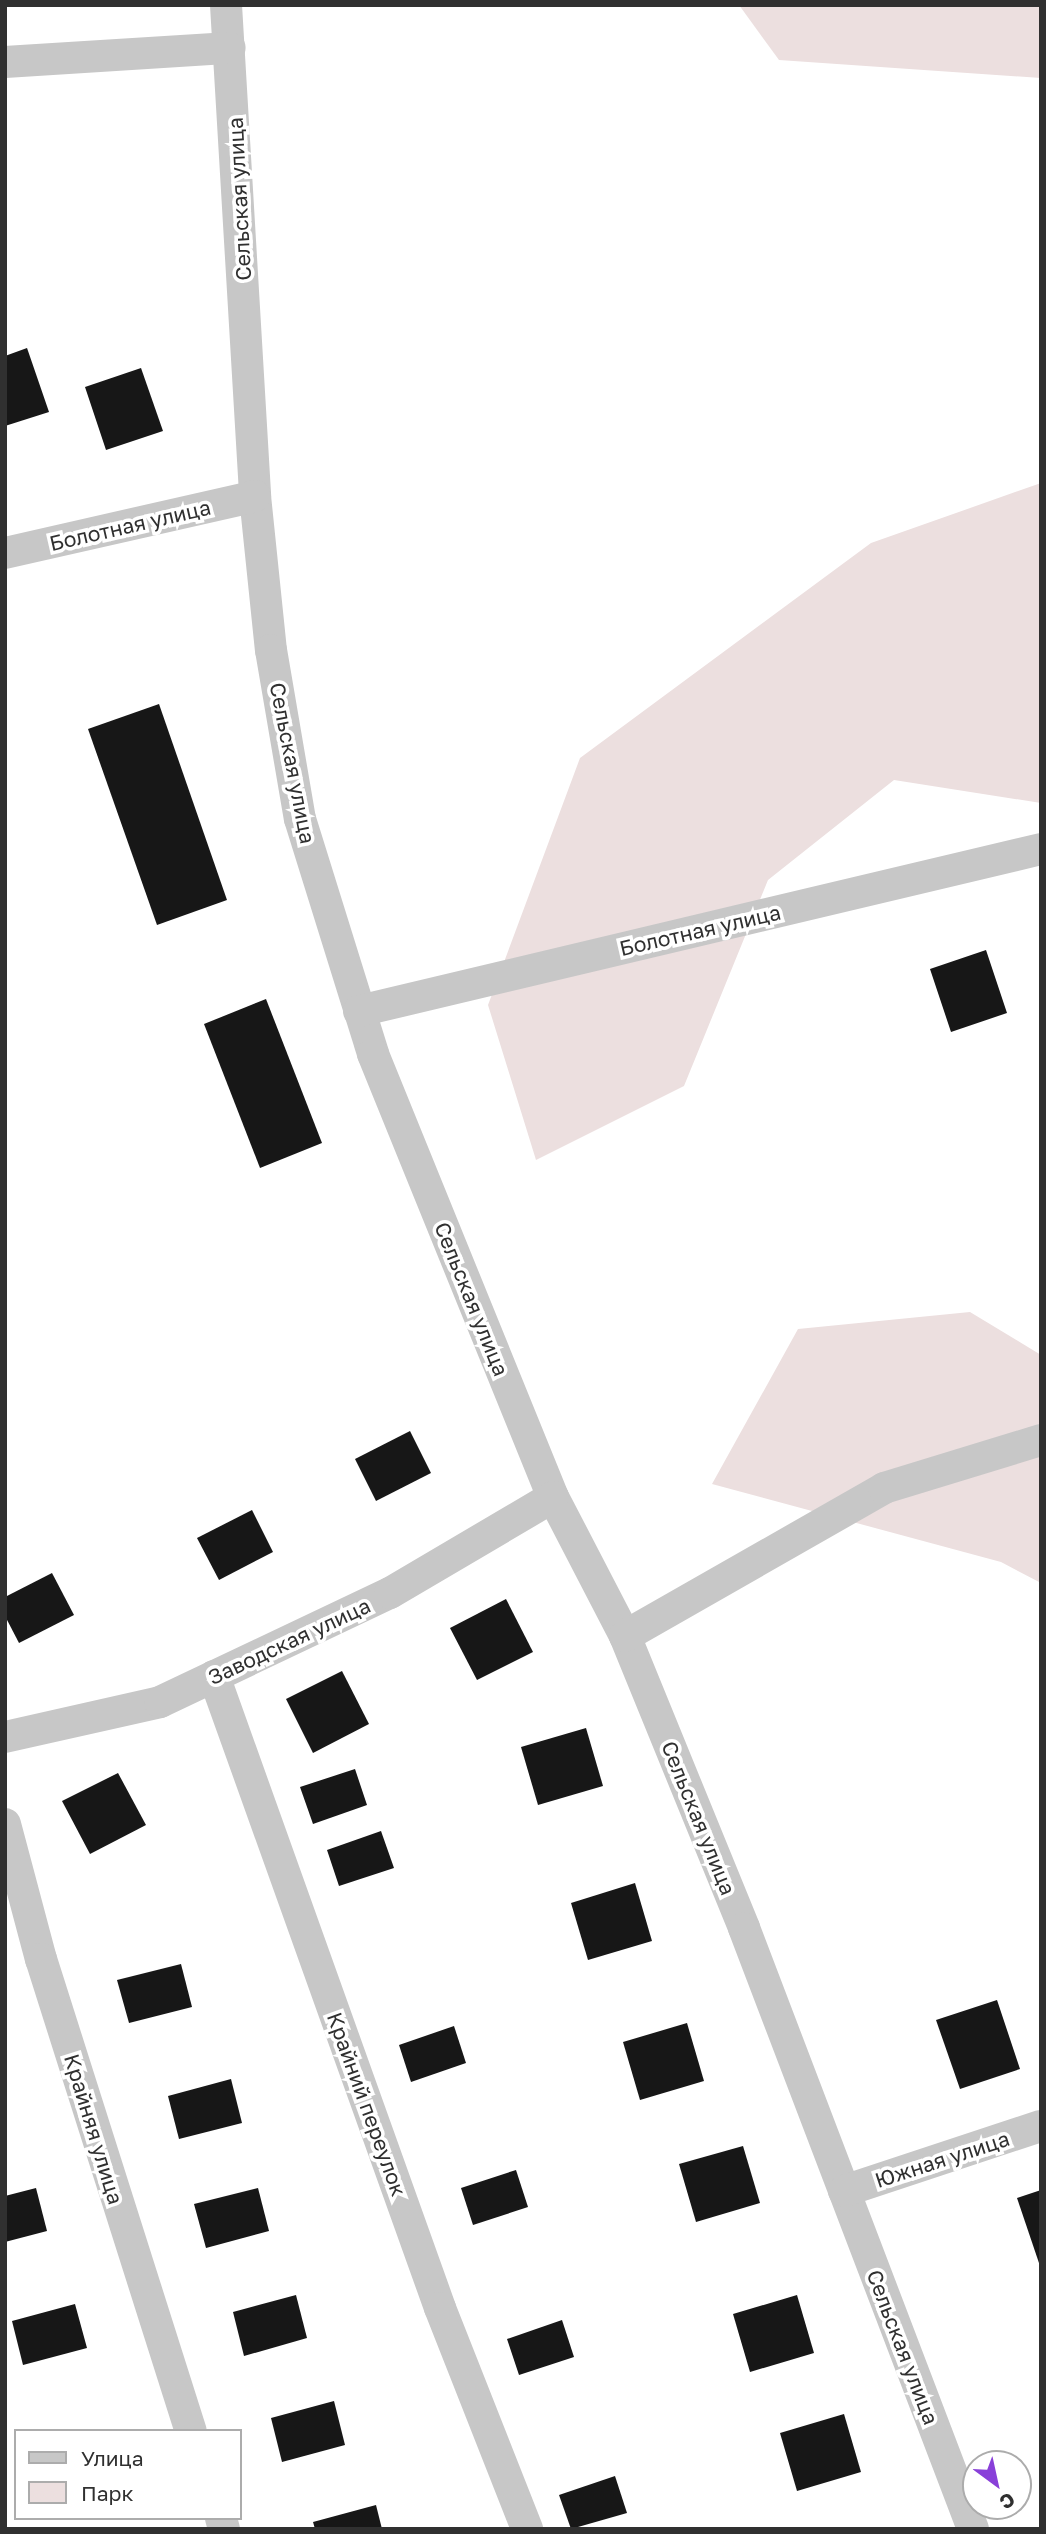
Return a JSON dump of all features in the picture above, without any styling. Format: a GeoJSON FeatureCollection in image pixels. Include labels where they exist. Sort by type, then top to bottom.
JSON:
{"type":"FeatureCollection","features":[{"type":"Feature","properties":{"kind":"street","name":"Сельская улица"},"geometry":{"type":"LineString","coordinates":[[226,5],[255,496],[271,650],[300,819],[359,1011],[553,1497],[625,1636],[844,2191],[972,2529]]}},
{"type":"Feature","properties":{"kind":"street"},"geometry":{"type":"LineString","coordinates":[[5,62],[230,48]]}},
{"type":"Feature","properties":{"kind":"street","name":"Болотная улица"},"geometry":{"type":"LineString","coordinates":[[5,553],[255,496]]}},
{"type":"Feature","properties":{"kind":"street","name":"Болотная улица"},"geometry":{"type":"LineString","coordinates":[[359,1011],[1041,849]]}},
{"type":"Feature","properties":{"kind":"street"},"geometry":{"type":"LineString","coordinates":[[625,1636],[884,1488],[1041,1440]]}},
{"type":"Feature","properties":{"kind":"street","name":"Заводская улица"},"geometry":{"type":"LineString","coordinates":[[5,1737],[160,1702],[390,1593],[553,1497]]}},
{"type":"Feature","properties":{"kind":"street","name":"Крайний переулок"},"geometry":{"type":"LineString","coordinates":[[214,1676],[440,2308],[527,2529]]}},
{"type":"Feature","properties":{"kind":"street","name":"Крайняя улица"},"geometry":{"type":"LineString","coordinates":[[5,1825],[41,1959],[190,2429]]}},
{"type":"Feature","properties":{"kind":"street","name":"Южная улица"},"geometry":{"type":"LineString","coordinates":[[844,2191],[1041,2126]]}},
{"type":"Feature","properties":{"kind":"green space"},"geometry":{"type":"Polygon","coordinates":[[[739,5],[1041,5],[1041,78],[779,60],[739,5]]]}},
{"type":"Feature","properties":{"kind":"green space"},"geometry":{"type":"Polygon","coordinates":[[[1041,483],[1041,803],[894,780],[768,880],[684,1086],[536,1160],[488,1005],[580,758],[871,543],[1041,483]]]}},
{"type":"Feature","properties":{"kind":"green space"},"geometry":{"type":"Polygon","coordinates":[[[970,1312],[1041,1355],[1041,1583],[1001,1562],[712,1484],[798,1329],[970,1312]]]}},
{"type":"Feature","properties":{"kind":"building"},"geometry":{"type":"Polygon","coordinates":[[[27,348],[49,412],[5,426],[5,356],[27,348]]]}},
{"type":"Feature","properties":{"kind":"building"},"geometry":{"type":"Polygon","coordinates":[[[141,368],[163,431],[106,450],[85,387],[141,368]]]}},
{"type":"Feature","properties":{"kind":"building"},"geometry":{"type":"Polygon","coordinates":[[[159,704],[227,900],[157,925],[88,729],[159,704]]]}},
{"type":"Feature","properties":{"kind":"building"},"geometry":{"type":"Polygon","coordinates":[[[986,950],[1007,1013],[951,1032],[930,969],[986,950]]]}},
{"type":"Feature","properties":{"kind":"building"},"geometry":{"type":"Polygon","coordinates":[[[266,999],[322,1143],[260,1168],[204,1024],[266,999]]]}},
{"type":"Feature","properties":{"kind":"building"},"geometry":{"type":"Polygon","coordinates":[[[410,1431],[431,1473],[376,1501],[355,1459],[410,1431]]]}},
{"type":"Feature","properties":{"kind":"building"},"geometry":{"type":"Polygon","coordinates":[[[252,1510],[273,1552],[219,1580],[197,1538],[252,1510]]]}},
{"type":"Feature","properties":{"kind":"building"},"geometry":{"type":"Polygon","coordinates":[[[52,1573],[74,1615],[19,1643],[5,1616],[5,1597],[52,1573]]]}},
{"type":"Feature","properties":{"kind":"building"},"geometry":{"type":"Polygon","coordinates":[[[506,1599],[533,1652],[477,1680],[450,1628],[506,1599]]]}},
{"type":"Feature","properties":{"kind":"building"},"geometry":{"type":"Polygon","coordinates":[[[342,1671],[369,1724],[313,1753],[286,1699],[342,1671]]]}},
{"type":"Feature","properties":{"kind":"building"},"geometry":{"type":"Polygon","coordinates":[[[586,1728],[603,1786],[538,1805],[521,1747],[586,1728]]]}},
{"type":"Feature","properties":{"kind":"building"},"geometry":{"type":"Polygon","coordinates":[[[355,1769],[367,1805],[313,1824],[300,1787],[355,1769]]]}},
{"type":"Feature","properties":{"kind":"building"},"geometry":{"type":"Polygon","coordinates":[[[118,1773],[146,1825],[90,1854],[62,1801],[118,1773]]]}},
{"type":"Feature","properties":{"kind":"building"},"geometry":{"type":"Polygon","coordinates":[[[381,1831],[394,1868],[339,1886],[327,1850],[381,1831]]]}},
{"type":"Feature","properties":{"kind":"building"},"geometry":{"type":"Polygon","coordinates":[[[635,1883],[652,1941],[588,1960],[571,1903],[635,1883]]]}},
{"type":"Feature","properties":{"kind":"building"},"geometry":{"type":"Polygon","coordinates":[[[181,1964],[192,2007],[129,2023],[117,1980],[181,1964]]]}},
{"type":"Feature","properties":{"kind":"building"},"geometry":{"type":"Polygon","coordinates":[[[997,2000],[1020,2069],[960,2089],[936,2020],[997,2000]]]}},
{"type":"Feature","properties":{"kind":"building"},"geometry":{"type":"Polygon","coordinates":[[[687,2023],[704,2081],[640,2100],[623,2042],[687,2023]]]}},
{"type":"Feature","properties":{"kind":"building"},"geometry":{"type":"Polygon","coordinates":[[[454,2026],[466,2063],[411,2082],[399,2045],[454,2026]]]}},
{"type":"Feature","properties":{"kind":"building"},"geometry":{"type":"Polygon","coordinates":[[[231,2079],[242,2123],[179,2139],[168,2096],[231,2079]]]}},
{"type":"Feature","properties":{"kind":"building"},"geometry":{"type":"Polygon","coordinates":[[[743,2146],[760,2203],[696,2222],[679,2164],[743,2146]]]}},
{"type":"Feature","properties":{"kind":"building"},"geometry":{"type":"Polygon","coordinates":[[[516,2170],[528,2207],[473,2225],[461,2188],[516,2170]]]}},
{"type":"Feature","properties":{"kind":"building"},"geometry":{"type":"Polygon","coordinates":[[[36,2188],[47,2231],[5,2242],[5,2196],[36,2188]]]}},
{"type":"Feature","properties":{"kind":"building"},"geometry":{"type":"Polygon","coordinates":[[[258,2188],[269,2231],[206,2248],[194,2204],[258,2188]]]}},
{"type":"Feature","properties":{"kind":"building"},"geometry":{"type":"Polygon","coordinates":[[[1041,2190],[1041,2266],[1040,2266],[1017,2198],[1041,2190]]]}},
{"type":"Feature","properties":{"kind":"building"},"geometry":{"type":"Polygon","coordinates":[[[296,2295],[307,2338],[244,2356],[233,2312],[296,2295]]]}},
{"type":"Feature","properties":{"kind":"building"},"geometry":{"type":"Polygon","coordinates":[[[797,2295],[814,2353],[750,2372],[733,2314],[797,2295]]]}},
{"type":"Feature","properties":{"kind":"building"},"geometry":{"type":"Polygon","coordinates":[[[75,2304],[87,2348],[23,2365],[12,2321],[75,2304]]]}},
{"type":"Feature","properties":{"kind":"building"},"geometry":{"type":"Polygon","coordinates":[[[562,2320],[574,2357],[519,2375],[507,2339],[562,2320]]]}},
{"type":"Feature","properties":{"kind":"building"},"geometry":{"type":"Polygon","coordinates":[[[334,2401],[345,2445],[282,2462],[271,2418],[334,2401]]]}},
{"type":"Feature","properties":{"kind":"building"},"geometry":{"type":"Polygon","coordinates":[[[844,2414],[861,2472],[797,2491],[780,2433],[844,2414]]]}},
{"type":"Feature","properties":{"kind":"building"},"geometry":{"type":"Polygon","coordinates":[[[615,2476],[627,2513],[571,2529],[559,2495],[615,2476]]]}},
{"type":"Feature","properties":{"kind":"building"},"geometry":{"type":"Polygon","coordinates":[[[376,2505],[382,2529],[315,2529],[313,2522],[376,2505]]]}}]}
